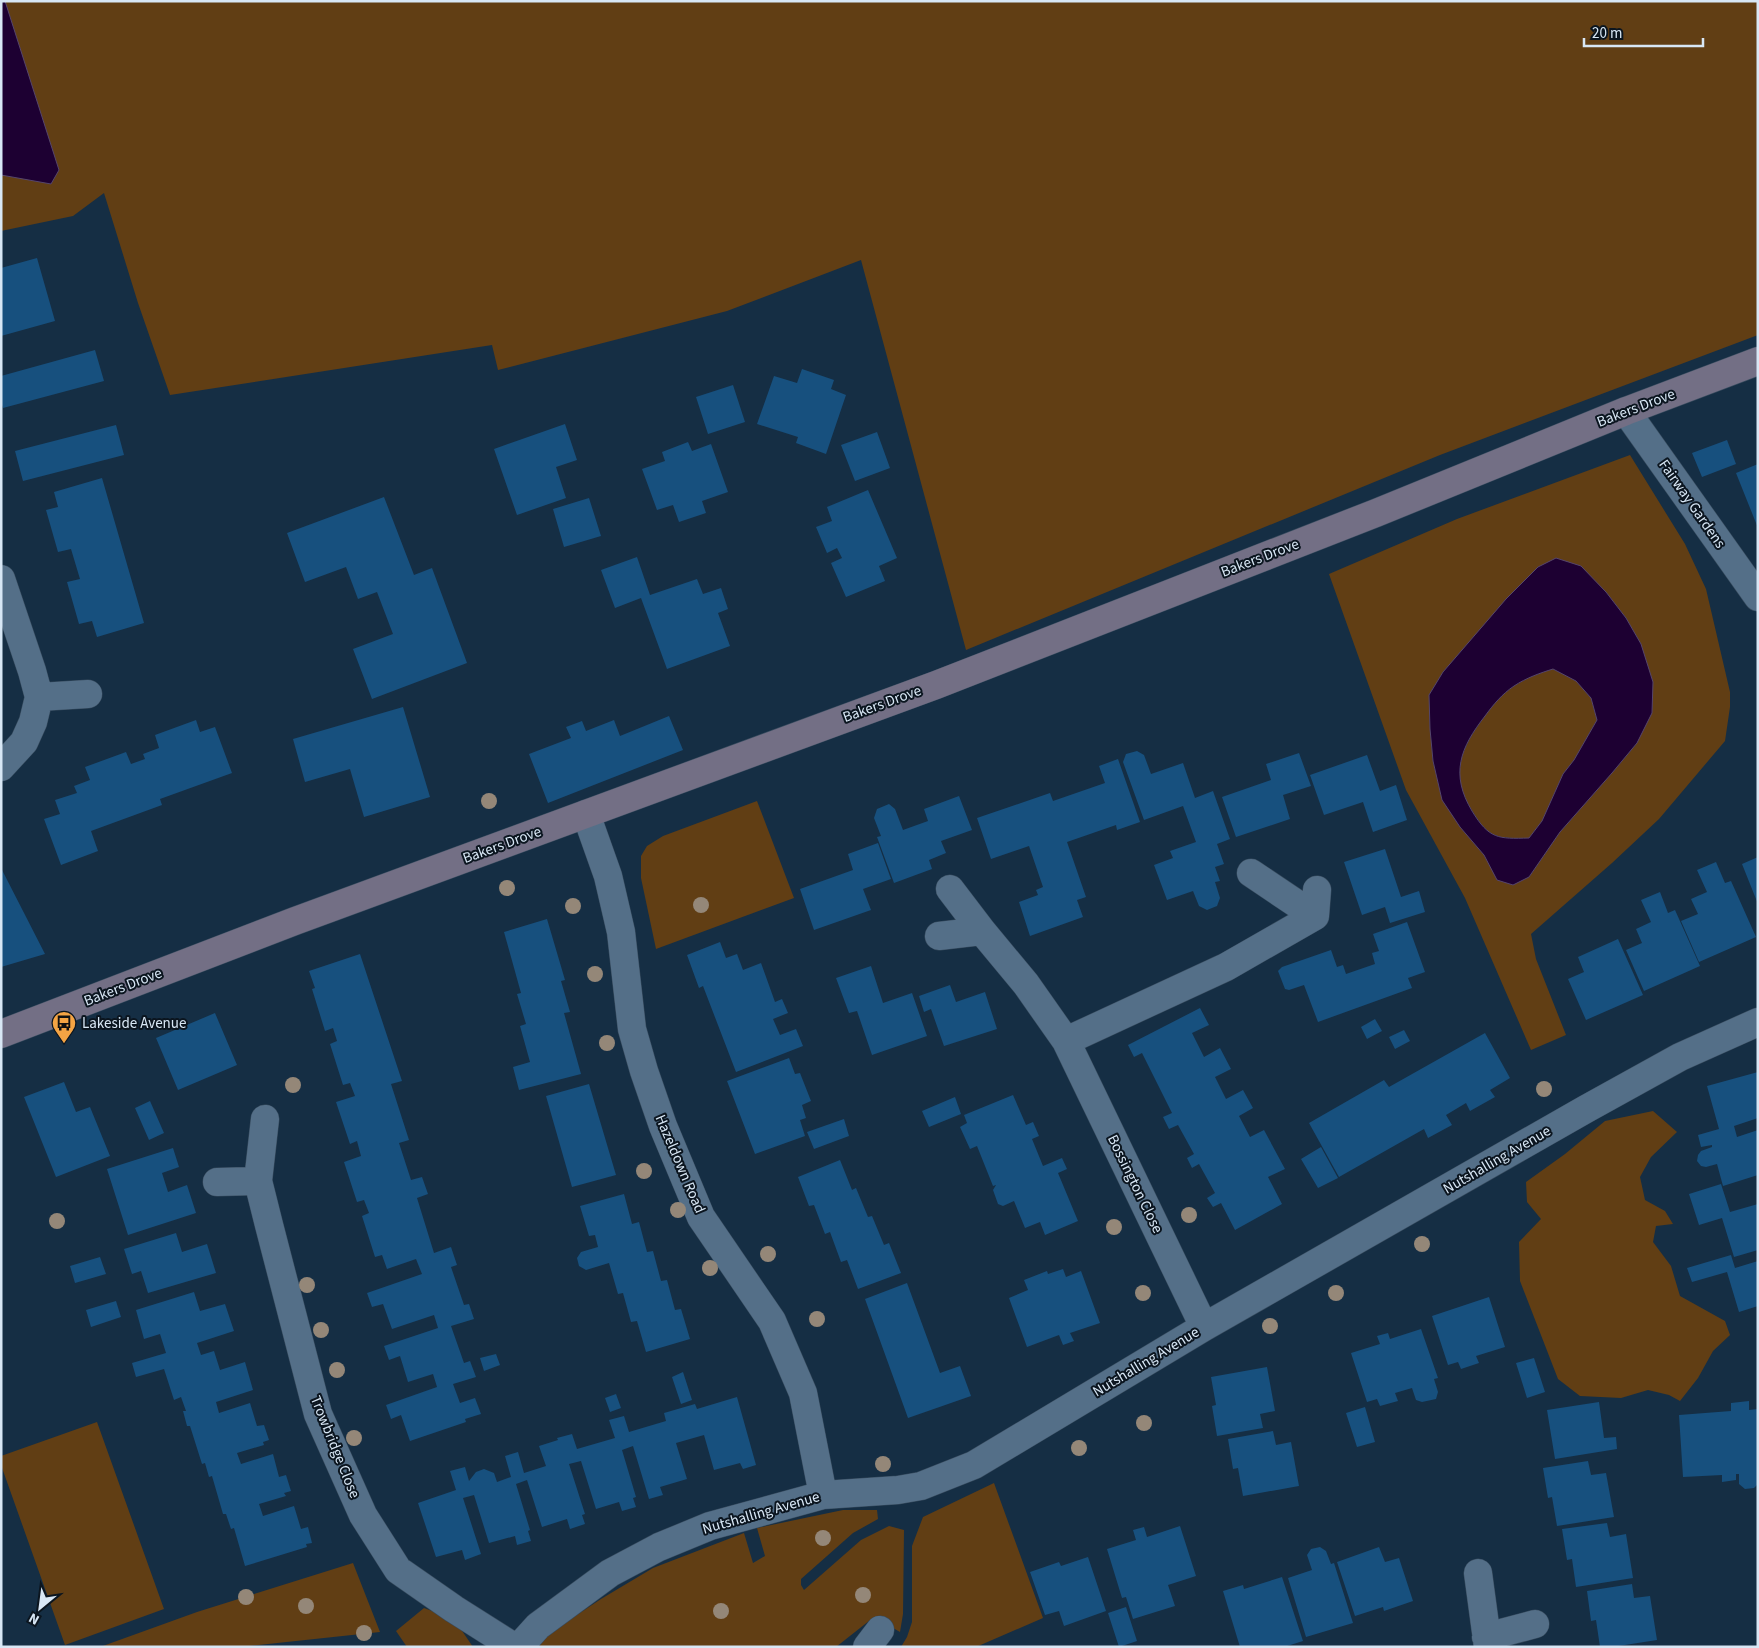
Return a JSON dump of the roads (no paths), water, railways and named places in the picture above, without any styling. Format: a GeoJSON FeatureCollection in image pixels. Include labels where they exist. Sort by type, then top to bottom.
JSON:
{"type":"FeatureCollection","features":[{"type":"Feature","properties":{"kind":"street","name":"Bakers Drove"},"geometry":{"type":"LineString","coordinates":[[1,1034],[295,921],[945,681],[1376,513],[1758,361]]}},
{"type":"Feature","properties":{"kind":"street","name":"Fairway Gardens"},"geometry":{"type":"LineString","coordinates":[[1626,412],[1758,597]]}},
{"type":"Feature","properties":{"kind":"street"},"geometry":{"type":"LineString","coordinates":[[1,578],[39,697],[33,722],[24,742],[1,767]]}},
{"type":"Feature","properties":{"kind":"street"},"geometry":{"type":"LineString","coordinates":[[39,697],[88,694]]}},
{"type":"Feature","properties":{"kind":"street","name":"Hazeldown Road"},"geometry":{"type":"LineString","coordinates":[[586,814],[608,876],[621,932],[632,1029],[656,1108],[701,1217],[772,1321],[803,1393],[823,1495]]}},
{"type":"Feature","properties":{"kind":"street"},"geometry":{"type":"LineString","coordinates":[[1066,1040],[1226,967],[1316,903],[1251,873]]}},
{"type":"Feature","properties":{"kind":"street","name":"Bossington Close"},"geometry":{"type":"LineString","coordinates":[[950,889],[1026,984],[1066,1040],[1204,1327]]}},
{"type":"Feature","properties":{"kind":"street"},"geometry":{"type":"LineString","coordinates":[[938,936],[982,931]]}},
{"type":"Feature","properties":{"kind":"street","name":"Nutshalling Avenue"},"geometry":{"type":"LineString","coordinates":[[519,1647],[538,1626],[610,1573],[659,1547],[723,1521],[823,1495],[898,1490],[913,1487],[974,1465],[1204,1327],[1663,1067],[1758,1022]]}},
{"type":"Feature","properties":{"kind":"street","name":"Trowbridge Close"},"geometry":{"type":"LineString","coordinates":[[265,1119],[258,1181],[318,1414],[363,1515],[398,1570],[454,1610],[514,1647]]}},
{"type":"Feature","properties":{"kind":"street"},"geometry":{"type":"LineString","coordinates":[[217,1182],[258,1181]]}},
{"type":"Feature","properties":{"kind":"street"},"geometry":{"type":"LineString","coordinates":[[1478,1573],[1487,1642],[1535,1624]]}},
{"type":"Feature","properties":{"kind":"place","name":"Lakeside Avenue"},"geometry":{"type":"Point","coordinates":[64,1044]}}]}
